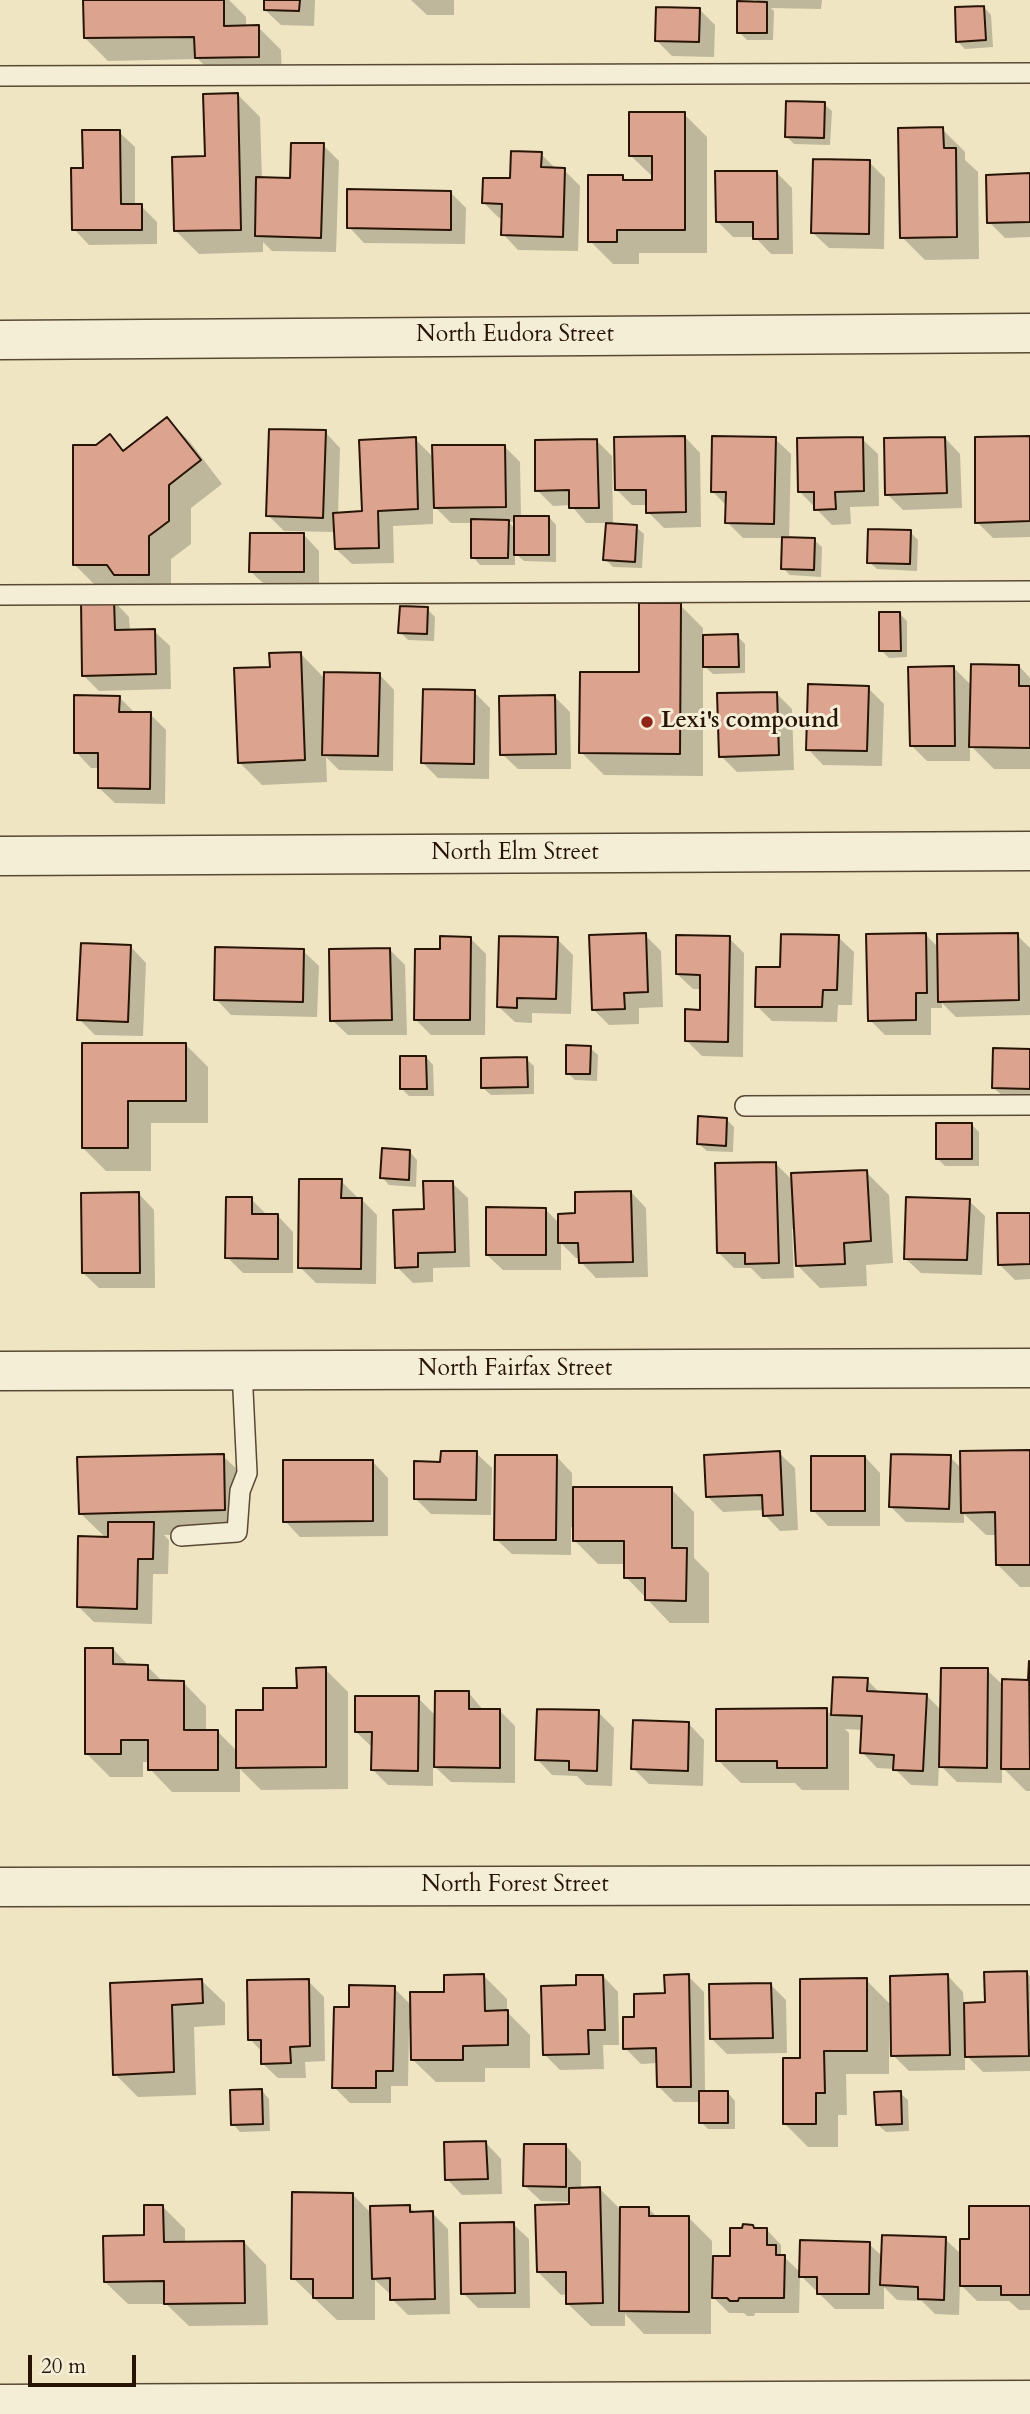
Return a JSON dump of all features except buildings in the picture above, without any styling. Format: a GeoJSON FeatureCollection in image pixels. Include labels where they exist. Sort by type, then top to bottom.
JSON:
{"type":"FeatureCollection","features":[{"type":"Feature","properties":{"kind":"street","name":"North Eudora Street"},"geometry":{"type":"LineString","coordinates":[[0,340],[1030,333]]}},
{"type":"Feature","properties":{"kind":"street","name":"North Elm Street"},"geometry":{"type":"LineString","coordinates":[[0,856],[1030,851]]}},
{"type":"Feature","properties":{"kind":"street","name":"North Fairfax Street"},"geometry":{"type":"LineString","coordinates":[[0,1371],[1030,1368]]}},
{"type":"Feature","properties":{"kind":"street","name":"North Forest Street"},"geometry":{"type":"LineString","coordinates":[[0,1887],[1030,1885]]}},
{"type":"Feature","properties":{"kind":"street"},"geometry":{"type":"LineString","coordinates":[[0,2404],[1030,2400]]}},
{"type":"Feature","properties":{"kind":"lane"},"geometry":{"type":"LineString","coordinates":[[0,76],[1030,73]]}},
{"type":"Feature","properties":{"kind":"lane"},"geometry":{"type":"LineString","coordinates":[[0,595],[1030,591]]}},
{"type":"Feature","properties":{"kind":"lane"},"geometry":{"type":"LineString","coordinates":[[745,1106],[1030,1105]]}},
{"type":"Feature","properties":{"kind":"lane"},"geometry":{"type":"LineString","coordinates":[[181,1536],[237,1532],[240,1491],[247,1474],[242,1370]]}},
{"type":"Feature","properties":{"kind":"place","name":"Lexi's compound"},"geometry":{"type":"Point","coordinates":[647,722]}}]}
